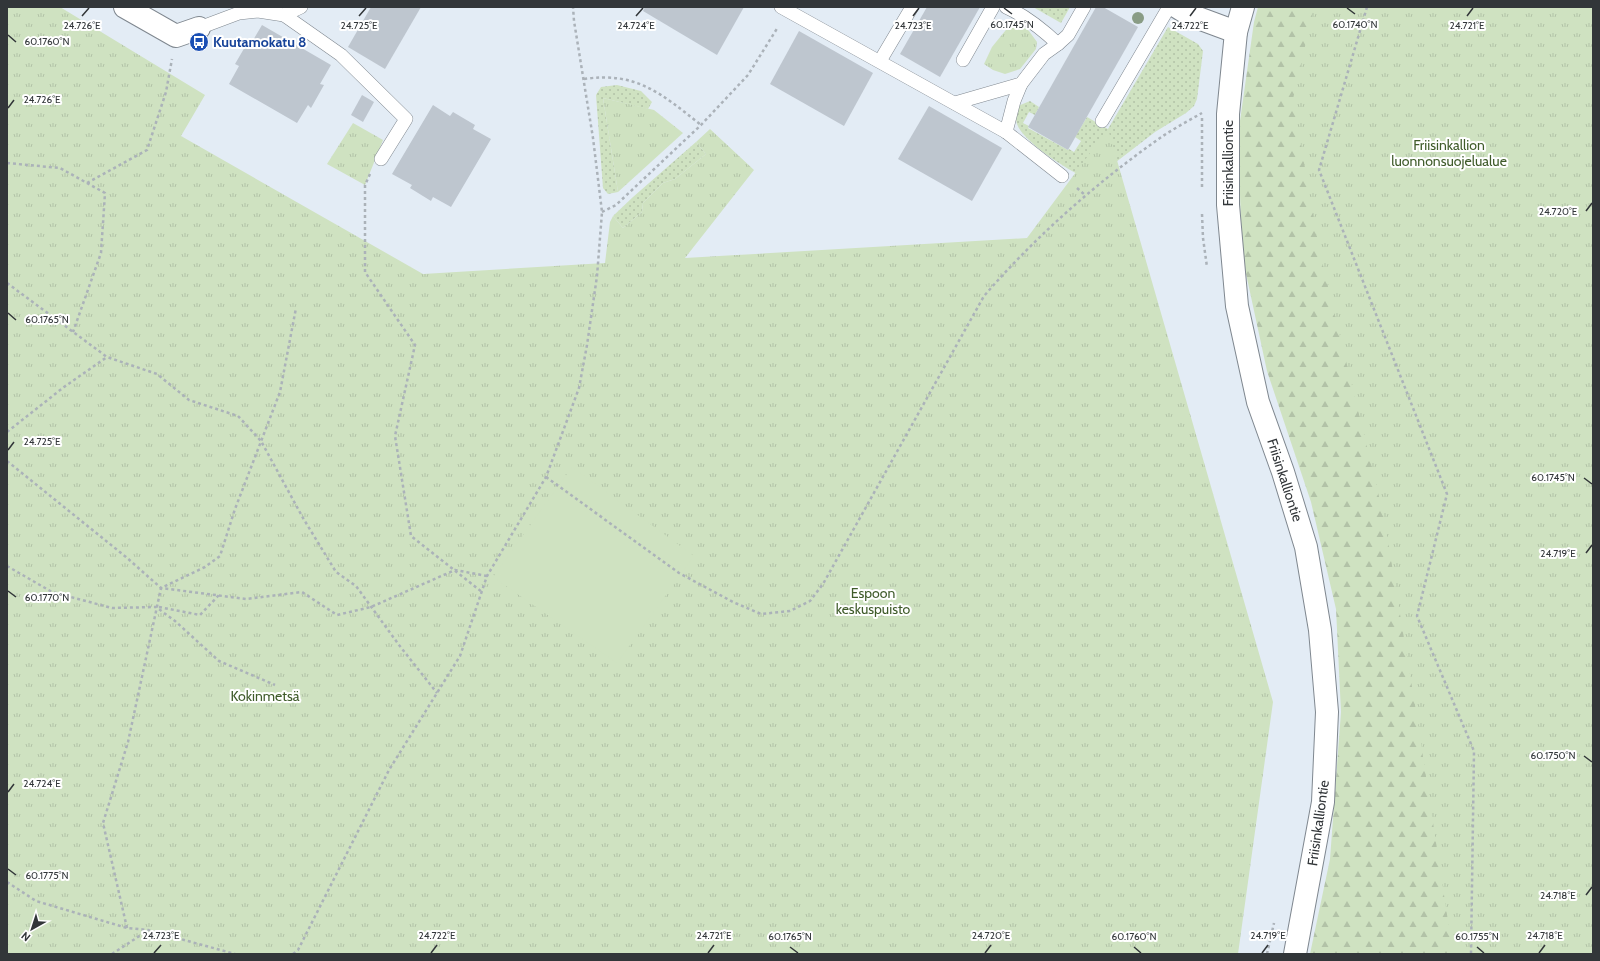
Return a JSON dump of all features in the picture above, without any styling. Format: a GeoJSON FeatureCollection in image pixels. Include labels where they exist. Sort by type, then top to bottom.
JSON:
{"type":"FeatureCollection","features":[{"type":"Feature","properties":{"kind":"main road"},"geometry":{"type":"LineString","coordinates":[[126,7],[176,36],[199,28]]}},
{"type":"Feature","properties":{"kind":"main road"},"geometry":{"type":"LineString","coordinates":[[1177,7],[1190,15],[1236,32]]}},
{"type":"Feature","properties":{"kind":"main road","name":"Friisinkalliontie"},"geometry":{"type":"LineString","coordinates":[[1243,7],[1236,32],[1228,114],[1228,205],[1237,306],[1258,402],[1283,472],[1306,547],[1320,630],[1327,712],[1323,802],[1295,954]]}},
{"type":"Feature","properties":{"kind":"lane"},"geometry":{"type":"LineString","coordinates":[[284,15],[301,7]]}},
{"type":"Feature","properties":{"kind":"lane"},"geometry":{"type":"LineString","coordinates":[[880,61],[912,7]]}},
{"type":"Feature","properties":{"kind":"lane"},"geometry":{"type":"LineString","coordinates":[[963,60],[993,7]]}},
{"type":"Feature","properties":{"kind":"lane"},"geometry":{"type":"LineString","coordinates":[[1006,7],[1027,18],[1043,29],[1058,44]]}},
{"type":"Feature","properties":{"kind":"lane"},"geometry":{"type":"LineString","coordinates":[[1006,132],[1014,101],[1021,84],[1044,54],[1068,35],[1084,7]]}},
{"type":"Feature","properties":{"kind":"lane"},"geometry":{"type":"LineString","coordinates":[[1102,121],[1169,7]]}},
{"type":"Feature","properties":{"kind":"lane"},"geometry":{"type":"LineString","coordinates":[[785,9],[1006,132],[1062,176]]}},
{"type":"Feature","properties":{"kind":"lane"},"geometry":{"type":"LineString","coordinates":[[199,28],[239,12],[258,11],[284,15],[341,54],[406,119],[382,159]]}},
{"type":"Feature","properties":{"kind":"lane"},"geometry":{"type":"LineString","coordinates":[[955,103],[1021,84]]}},
{"type":"Feature","properties":{"kind":"path"},"geometry":{"type":"LineString","coordinates":[[293,954],[298,950],[389,770],[460,656],[487,576],[546,477],[579,388],[597,276],[602,212],[593,138],[573,7]]}},
{"type":"Feature","properties":{"kind":"path"},"geometry":{"type":"LineString","coordinates":[[1367,7],[1319,170],[1447,494],[1417,616],[1474,751],[1471,954]]}},
{"type":"Feature","properties":{"kind":"path"},"geometry":{"type":"LineString","coordinates":[[602,212],[616,205],[701,125],[748,75],[785,9]]}},
{"type":"Feature","properties":{"kind":"path"},"geometry":{"type":"LineString","coordinates":[[87,183],[147,150],[166,92],[176,36]]}},
{"type":"Feature","properties":{"kind":"path"},"geometry":{"type":"LineString","coordinates":[[584,80],[597,77],[617,77],[641,83],[673,103],[701,125]]}},
{"type":"Feature","properties":{"kind":"path"},"geometry":{"type":"LineString","coordinates":[[1202,191],[1203,106]]}},
{"type":"Feature","properties":{"kind":"path"},"geometry":{"type":"LineString","coordinates":[[546,477],[679,573],[732,602],[761,614],[790,611],[810,601],[823,584],[984,296],[1004,273],[1086,195],[1161,138],[1202,113]]}},
{"type":"Feature","properties":{"kind":"path"},"geometry":{"type":"LineString","coordinates":[[7,163],[60,168],[105,193],[101,253],[73,332]]}},
{"type":"Feature","properties":{"kind":"path"},"geometry":{"type":"LineString","coordinates":[[370,172],[365,185],[365,272],[415,345],[395,436],[411,536],[482,592]]}},
{"type":"Feature","properties":{"kind":"path"},"geometry":{"type":"LineString","coordinates":[[1202,206],[1203,238],[1207,269]]}},
{"type":"Feature","properties":{"kind":"path"},"geometry":{"type":"LineString","coordinates":[[7,283],[107,357],[157,374],[189,400],[238,416],[261,441],[303,518],[336,572],[356,586],[437,693]]}},
{"type":"Feature","properties":{"kind":"path"},"geometry":{"type":"LineString","coordinates":[[127,928],[103,823],[128,742],[161,588],[204,567],[220,556],[235,509],[280,392],[296,308]]}},
{"type":"Feature","properties":{"kind":"path"},"geometry":{"type":"LineString","coordinates":[[7,432],[64,387],[107,357]]}},
{"type":"Feature","properties":{"kind":"path"},"geometry":{"type":"LineString","coordinates":[[7,461],[126,557],[161,588],[246,599],[302,592],[337,615],[371,607],[455,570],[487,576]]}},
{"type":"Feature","properties":{"kind":"path"},"geometry":{"type":"LineString","coordinates":[[7,566],[52,592],[112,608],[156,607],[200,615],[219,595]]}},
{"type":"Feature","properties":{"kind":"path"},"geometry":{"type":"LineString","coordinates":[[156,607],[175,620],[219,661],[275,685]]}},
{"type":"Feature","properties":{"kind":"path"},"geometry":{"type":"LineString","coordinates":[[7,882],[36,901],[127,928],[148,930],[234,954]]}},
{"type":"Feature","properties":{"kind":"path"},"geometry":{"type":"LineString","coordinates":[[1267,954],[1276,915]]}},
{"type":"Feature","properties":{"kind":"path"},"geometry":{"type":"LineString","coordinates":[[112,954],[148,930]]}},
{"type":"Feature","properties":{"kind":"green space","name":"Espoon keskuspuisto"},"geometry":{"type":"Polygon","coordinates":[[[7,7],[60,7],[205,95],[181,136],[423,274],[605,263],[610,222],[613,216],[623,228],[642,212],[643,203],[663,183],[675,179],[706,154],[696,142],[710,129],[754,170],[685,258],[1027,238],[1108,129],[1273,702],[1238,954],[7,954],[7,7]]]}},
{"type":"Feature","properties":{"kind":"green space"},"geometry":{"type":"Polygon","coordinates":[[[1033,7],[1070,7],[1061,23],[1033,7]]]}},
{"type":"Feature","properties":{"kind":"green space","name":"Friisinkallion luonnonsuojelualue"},"geometry":{"type":"Polygon","coordinates":[[[1258,7],[1593,7],[1593,954],[1310,954],[1330,859],[1341,712],[1336,609],[1311,502],[1267,371],[1242,255],[1238,135],[1254,22],[1258,7]]]}},
{"type":"Feature","properties":{"kind":"green space","name":"Friisinkallion luonnonsuojelualue"},"geometry":{"type":"Polygon","coordinates":[[[1314,7],[1593,7],[1593,954],[1453,954],[1417,717],[1384,517],[1320,254],[1293,99],[1314,7]]]}},
{"type":"Feature","properties":{"kind":"green space"},"geometry":{"type":"Polygon","coordinates":[[[1014,20],[1029,31],[1037,42],[1036,49],[1020,69],[1005,74],[993,70],[984,64],[992,47],[1014,20]]]}},
{"type":"Feature","properties":{"kind":"green space"},"geometry":{"type":"Polygon","coordinates":[[[1168,27],[1198,44],[1203,51],[1197,99],[1194,106],[1186,113],[1155,132],[1107,169],[1086,178],[1047,155],[1021,131],[1016,122],[1017,108],[1018,106],[1030,101],[1039,107],[1035,115],[1029,112],[1023,123],[1029,126],[1028,128],[1068,150],[1069,149],[1074,152],[1081,141],[1075,137],[1087,117],[1108,129],[1168,27]]]}},
{"type":"Feature","properties":{"kind":"green space"},"geometry":{"type":"Polygon","coordinates":[[[617,85],[641,91],[652,102],[648,109],[603,98],[618,192],[608,194],[603,188],[596,95],[601,87],[617,85]]]}},
{"type":"Feature","properties":{"kind":"green space"},"geometry":{"type":"Polygon","coordinates":[[[603,98],[654,110],[683,133],[618,192],[603,98]]]}},
{"type":"Feature","properties":{"kind":"green space"},"geometry":{"type":"Polygon","coordinates":[[[353,123],[383,140],[365,185],[327,164],[353,123]]]}},
{"type":"Feature","properties":{"kind":"green space"},"geometry":{"type":"Polygon","coordinates":[[[696,142],[706,154],[675,179],[663,183],[643,203],[642,212],[623,228],[613,216],[696,142]]]}},
{"type":"Feature","properties":{"kind":"green space"},"geometry":{"type":"Polygon","coordinates":[[[572,467],[694,556],[617,663],[493,577],[572,467]]]}},
{"type":"Feature","properties":{"kind":"building"},"geometry":{"type":"Polygon","coordinates":[[[371,7],[421,7],[385,69],[348,47],[371,7]]]}},
{"type":"Feature","properties":{"kind":"building"},"geometry":{"type":"Polygon","coordinates":[[[645,7],[744,7],[717,55],[643,11],[645,7]]]}},
{"type":"Feature","properties":{"kind":"building"},"geometry":{"type":"Polygon","coordinates":[[[927,7],[980,7],[940,77],[900,54],[927,7]]]}},
{"type":"Feature","properties":{"kind":"building"},"geometry":{"type":"Polygon","coordinates":[[[1096,7],[1103,7],[1138,27],[1068,150],[1028,127],[1096,7]]]}},
{"type":"Feature","properties":{"kind":"building"},"geometry":{"type":"Polygon","coordinates":[[[262,25],[331,65],[320,84],[324,85],[311,108],[308,105],[297,123],[229,84],[239,66],[235,64],[249,40],[252,42],[262,25]]]}},
{"type":"Feature","properties":{"kind":"building"},"geometry":{"type":"Polygon","coordinates":[[[799,31],[873,73],[844,126],[770,84],[799,31]]]}},
{"type":"Feature","properties":{"kind":"building"},"geometry":{"type":"Polygon","coordinates":[[[362,95],[374,102],[363,122],[351,115],[362,95]]]}},
{"type":"Feature","properties":{"kind":"building"},"geometry":{"type":"Polygon","coordinates":[[[433,105],[450,116],[453,112],[475,125],[473,129],[491,139],[451,207],[433,197],[431,201],[410,188],[412,185],[392,174],[433,105]]]}},
{"type":"Feature","properties":{"kind":"building"},"geometry":{"type":"Polygon","coordinates":[[[929,106],[1002,148],[972,201],[898,159],[929,106]]]}},
{"type":"Feature","properties":{"kind":"place","name":"Kuutamokatu 8"},"geometry":{"type":"Point","coordinates":[199,42]}},
{"type":"Feature","properties":{"kind":"park label","name":"Kokinmetsä"},"geometry":{"type":"Point","coordinates":[265,696]}}]}
